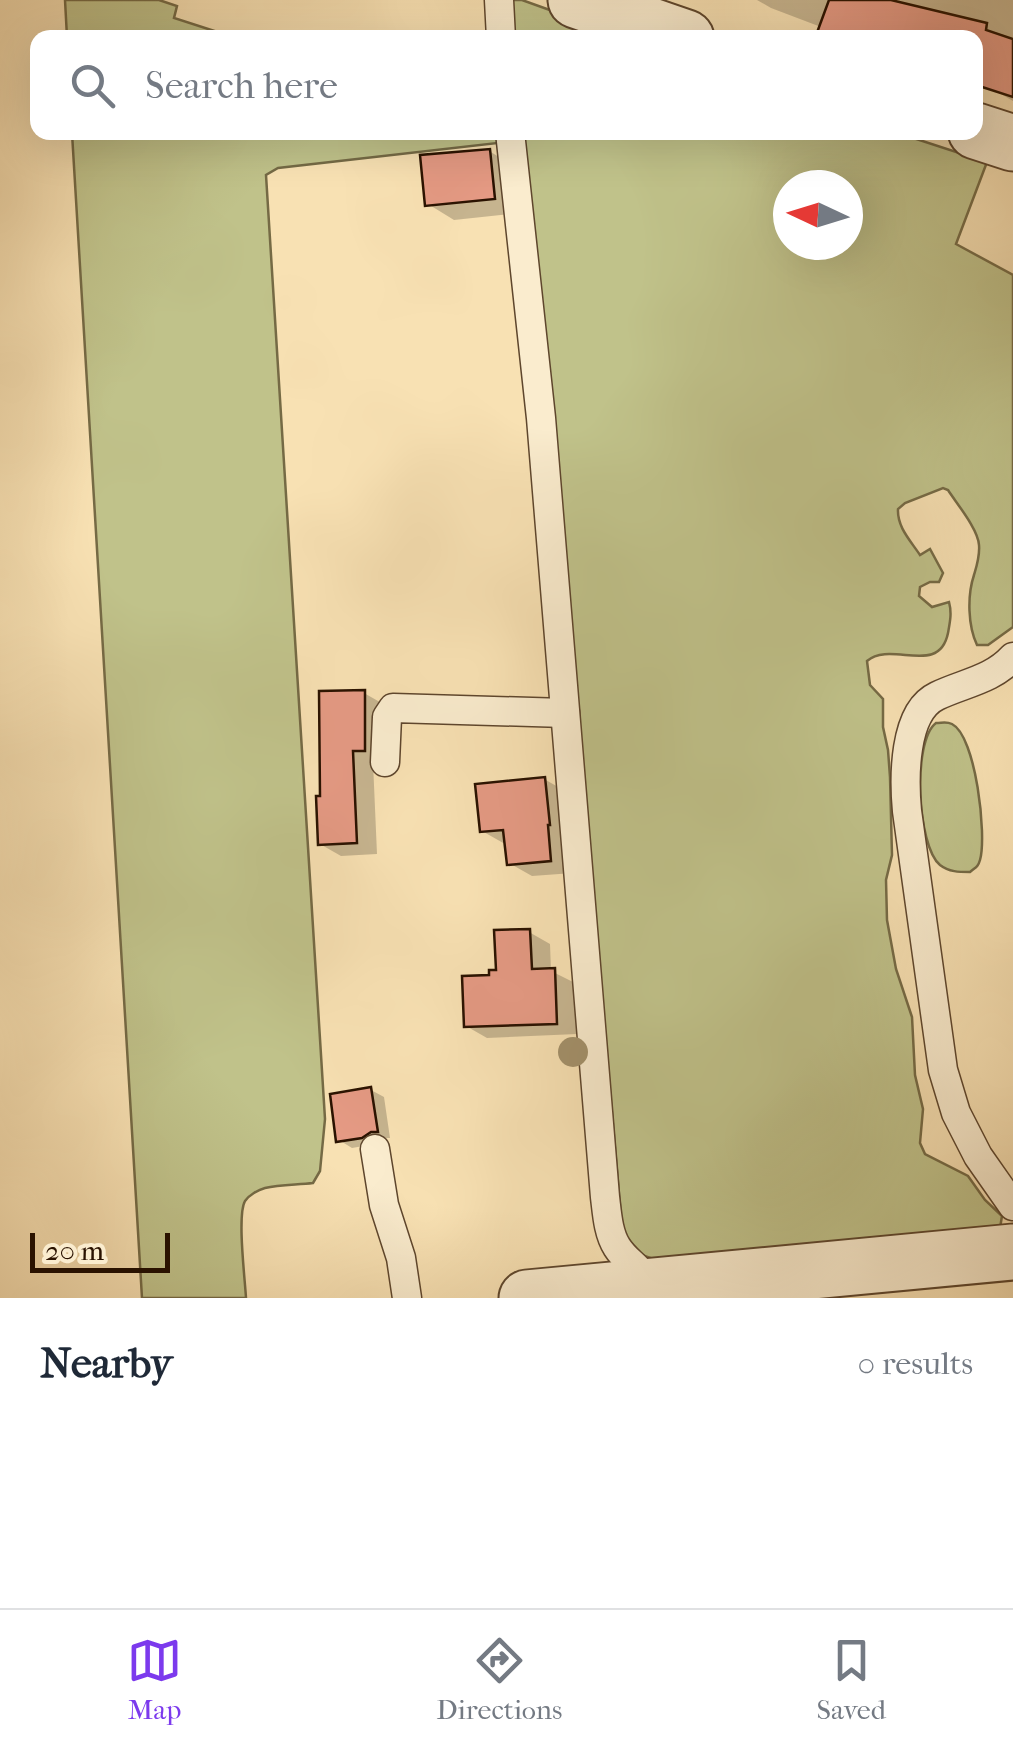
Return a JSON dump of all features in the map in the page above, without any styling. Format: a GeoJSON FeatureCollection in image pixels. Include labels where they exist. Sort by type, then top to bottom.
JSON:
{"type":"FeatureCollection","features":[{"type":"Feature","properties":{"kind":"street"},"geometry":{"type":"LineString","coordinates":[[576,0],[663,30]]}},
{"type":"Feature","properties":{"kind":"street"},"geometry":{"type":"LineString","coordinates":[[983,133],[1013,143]]}},
{"type":"Feature","properties":{"kind":"street"},"geometry":{"type":"LineString","coordinates":[[527,1298],[1013,1252]]}},
{"type":"Feature","properties":{"kind":"lane"},"geometry":{"type":"LineString","coordinates":[[498,0],[500,30]]}},
{"type":"Feature","properties":{"kind":"lane"},"geometry":{"type":"LineString","coordinates":[[511,140],[541,418],[608,1216],[618,1249],[640,1270],[648,1286]]}},
{"type":"Feature","properties":{"kind":"lane"},"geometry":{"type":"LineString","coordinates":[[1013,658],[995,674],[937,696],[922,707],[911,738],[905,783],[943,1070],[956,1113],[978,1156],[1013,1206]]}},
{"type":"Feature","properties":{"kind":"lane"},"geometry":{"type":"LineString","coordinates":[[385,762],[387,717],[393,708],[565,714]]}},
{"type":"Feature","properties":{"kind":"lane"},"geometry":{"type":"LineString","coordinates":[[375,1149],[384,1206],[401,1258],[407,1298]]}},
{"type":"Feature","properties":{"kind":"green space"},"geometry":{"type":"Polygon","coordinates":[[[65,0],[159,0],[177,6],[174,18],[211,30],[67,30],[65,0]]]}},
{"type":"Feature","properties":{"kind":"green space"},"geometry":{"type":"Polygon","coordinates":[[[511,0],[522,0],[606,30],[512,30],[511,0]]]}},
{"type":"Feature","properties":{"kind":"green space"},"geometry":{"type":"Polygon","coordinates":[[[72,140],[498,140],[498,143],[278,168],[266,175],[325,1119],[320,1171],[313,1183],[265,1188],[245,1201],[242,1233],[246,1298],[142,1298],[72,140]]]}},
{"type":"Feature","properties":{"kind":"green space"},"geometry":{"type":"Polygon","coordinates":[[[523,140],[919,140],[987,162],[956,244],[1013,275],[1013,627],[988,645],[977,645],[970,601],[979,557],[978,539],[962,509],[943,488],[898,509],[908,539],[920,555],[930,549],[943,573],[939,582],[920,587],[919,596],[932,607],[949,602],[950,621],[943,646],[925,656],[889,654],[867,661],[870,685],[883,699],[892,855],[886,880],[887,920],[896,969],[912,1017],[915,1075],[923,1109],[920,1143],[925,1154],[968,1176],[1002,1216],[1000,1228],[664,1262],[642,1255],[625,1237],[523,140]]]}},
{"type":"Feature","properties":{"kind":"green space"},"geometry":{"type":"Polygon","coordinates":[[[936,723],[950,723],[960,732],[973,766],[981,810],[982,848],[978,864],[970,872],[940,865],[926,837],[921,771],[928,733],[936,723]]]}},
{"type":"Feature","properties":{"kind":"building"},"geometry":{"type":"Polygon","coordinates":[[[829,0],[891,0],[987,23],[986,30],[1013,39],[1013,97],[983,87],[983,30],[818,30],[829,0]]]}},
{"type":"Feature","properties":{"kind":"building"},"geometry":{"type":"Polygon","coordinates":[[[490,149],[495,199],[425,206],[420,155],[490,149]]]}},
{"type":"Feature","properties":{"kind":"building"},"geometry":{"type":"Polygon","coordinates":[[[365,690],[365,751],[353,751],[357,843],[318,845],[319,691],[365,690]]]}},
{"type":"Feature","properties":{"kind":"building"},"geometry":{"type":"Polygon","coordinates":[[[545,777],[551,861],[507,865],[503,830],[480,832],[475,784],[545,777]]]}},
{"type":"Feature","properties":{"kind":"building"},"geometry":{"type":"Polygon","coordinates":[[[530,929],[532,969],[555,968],[557,1024],[464,1027],[462,976],[489,975],[489,970],[496,970],[494,930],[530,929]]]}},
{"type":"Feature","properties":{"kind":"building"},"geometry":{"type":"Polygon","coordinates":[[[371,1087],[378,1132],[336,1142],[330,1094],[371,1087]]]}}]}
